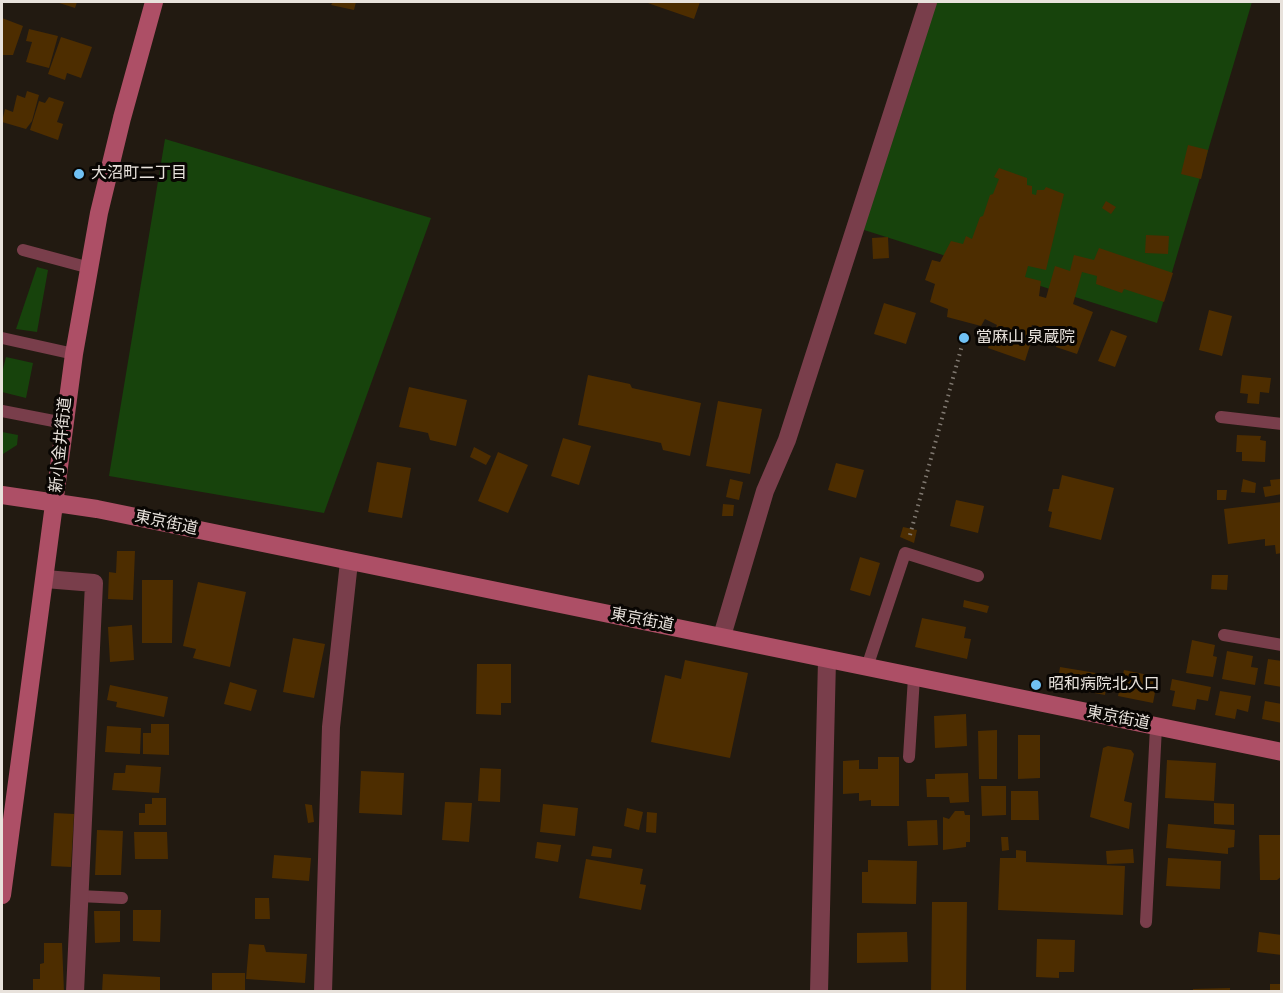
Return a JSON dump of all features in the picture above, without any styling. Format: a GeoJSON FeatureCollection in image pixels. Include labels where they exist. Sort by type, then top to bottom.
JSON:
{"type":"FeatureCollection","features":[{"type":"Feature","properties":{"kind":"main road","name":"新小金井街道"},"geometry":{"type":"LineString","coordinates":[[2,895],[74,354],[122,118],[154,2]]}},
{"type":"Feature","properties":{"kind":"main road","name":"東京街道"},"geometry":{"type":"LineString","coordinates":[[2,495],[56,501],[1281,752]]}},
{"type":"Feature","properties":{"kind":"street"},"geometry":{"type":"LineString","coordinates":[[722,636],[765,491],[787,440],[927,2]]}},
{"type":"Feature","properties":{"kind":"street"},"geometry":{"type":"LineString","coordinates":[[323,992],[331,727],[349,562]]}},
{"type":"Feature","properties":{"kind":"street"},"geometry":{"type":"LineString","coordinates":[[45,579],[94,583],[75,992]]}},
{"type":"Feature","properties":{"kind":"street"},"geometry":{"type":"LineString","coordinates":[[819,992],[827,660]]}},
{"type":"Feature","properties":{"kind":"lane"},"geometry":{"type":"LineString","coordinates":[[23,250],[90,268]]}},
{"type":"Feature","properties":{"kind":"lane"},"geometry":{"type":"LineString","coordinates":[[2,339],[74,354]]}},
{"type":"Feature","properties":{"kind":"lane"},"geometry":{"type":"LineString","coordinates":[[2,411],[64,423]]}},
{"type":"Feature","properties":{"kind":"lane"},"geometry":{"type":"LineString","coordinates":[[1221,417],[1281,424]]}},
{"type":"Feature","properties":{"kind":"lane"},"geometry":{"type":"LineString","coordinates":[[867,667],[905,553],[978,576]]}},
{"type":"Feature","properties":{"kind":"lane"},"geometry":{"type":"LineString","coordinates":[[1224,634],[1281,645]]}},
{"type":"Feature","properties":{"kind":"lane"},"geometry":{"type":"LineString","coordinates":[[909,757],[914,677]]}},
{"type":"Feature","properties":{"kind":"lane"},"geometry":{"type":"LineString","coordinates":[[1146,922],[1155,727]]}},
{"type":"Feature","properties":{"kind":"lane"},"geometry":{"type":"LineString","coordinates":[[79,896],[122,898]]}},
{"type":"Feature","properties":{"kind":"path"},"geometry":{"type":"LineString","coordinates":[[905,553],[964,338]]}},
{"type":"Feature","properties":{"kind":"green space"},"geometry":{"type":"Polygon","coordinates":[[[934,2],[1252,2],[1157,323],[861,229],[934,2]]]}},
{"type":"Feature","properties":{"kind":"green space"},"geometry":{"type":"Polygon","coordinates":[[[165,139],[431,218],[324,513],[109,476],[165,139]]]}},
{"type":"Feature","properties":{"kind":"green space"},"geometry":{"type":"Polygon","coordinates":[[[37,267],[48,270],[37,332],[16,329],[37,267]]]}},
{"type":"Feature","properties":{"kind":"green space"},"geometry":{"type":"Polygon","coordinates":[[[6,357],[33,363],[26,398],[2,392],[2,373],[6,357]]]}},
{"type":"Feature","properties":{"kind":"green space"},"geometry":{"type":"Polygon","coordinates":[[[2,432],[18,435],[17,445],[3,454],[2,432]]]}},
{"type":"Feature","properties":{"kind":"building"},"geometry":{"type":"Polygon","coordinates":[[[56,2],[77,2],[75,8],[56,2]]]}},
{"type":"Feature","properties":{"kind":"building"},"geometry":{"type":"Polygon","coordinates":[[[333,2],[356,2],[354,10],[331,5],[333,2]]]}},
{"type":"Feature","properties":{"kind":"building"},"geometry":{"type":"Polygon","coordinates":[[[645,2],[700,2],[694,19],[645,2]]]}},
{"type":"Feature","properties":{"kind":"building"},"geometry":{"type":"Polygon","coordinates":[[[2,18],[23,26],[13,55],[3,55],[2,18]]]}},
{"type":"Feature","properties":{"kind":"building"},"geometry":{"type":"Polygon","coordinates":[[[29,29],[58,36],[49,68],[26,62],[32,42],[26,41],[29,29]]]}},
{"type":"Feature","properties":{"kind":"building"},"geometry":{"type":"Polygon","coordinates":[[[61,37],[92,47],[81,78],[67,73],[65,80],[48,74],[61,37]]]}},
{"type":"Feature","properties":{"kind":"building"},"geometry":{"type":"Polygon","coordinates":[[[27,91],[39,95],[32,121],[26,129],[2,122],[5,109],[13,112],[17,95],[25,98],[27,91]]]}},
{"type":"Feature","properties":{"kind":"building"},"geometry":{"type":"Polygon","coordinates":[[[49,97],[64,102],[57,122],[63,124],[58,140],[30,130],[39,101],[45,103],[49,97]]]}},
{"type":"Feature","properties":{"kind":"building"},"geometry":{"type":"Polygon","coordinates":[[[1188,145],[1208,150],[1201,179],[1181,174],[1188,145]]]}},
{"type":"Feature","properties":{"kind":"building"},"geometry":{"type":"Polygon","coordinates":[[[999,168],[1027,178],[1027,185],[1032,186],[1032,194],[1036,195],[1037,190],[1044,190],[1046,187],[1064,194],[1046,270],[1028,266],[1025,277],[1041,281],[1039,296],[1046,298],[1055,266],[1070,271],[1074,255],[1094,260],[1099,248],[1173,273],[1164,302],[1124,289],[1122,293],[1096,284],[1097,276],[1082,272],[1073,304],[1093,312],[1077,354],[1056,347],[1057,334],[1032,325],[1028,338],[1032,339],[1025,361],[988,348],[997,325],[985,319],[981,326],[947,317],[948,309],[930,302],[935,284],[925,280],[932,260],[940,262],[951,241],[963,244],[966,236],[972,239],[999,179],[994,177],[999,168]]]}},
{"type":"Feature","properties":{"kind":"building"},"geometry":{"type":"Polygon","coordinates":[[[1106,201],[1116,207],[1111,214],[1102,208],[1106,201]]]}},
{"type":"Feature","properties":{"kind":"building"},"geometry":{"type":"Polygon","coordinates":[[[1146,235],[1169,236],[1168,254],[1145,253],[1146,235]]]}},
{"type":"Feature","properties":{"kind":"building"},"geometry":{"type":"Polygon","coordinates":[[[888,237],[889,258],[873,259],[872,238],[888,237]]]}},
{"type":"Feature","properties":{"kind":"building"},"geometry":{"type":"Polygon","coordinates":[[[884,303],[916,313],[906,344],[874,334],[884,303]]]}},
{"type":"Feature","properties":{"kind":"building"},"geometry":{"type":"Polygon","coordinates":[[[1209,310],[1232,316],[1222,356],[1199,350],[1209,310]]]}},
{"type":"Feature","properties":{"kind":"building"},"geometry":{"type":"Polygon","coordinates":[[[1111,330],[1127,336],[1115,367],[1098,361],[1111,330]]]}},
{"type":"Feature","properties":{"kind":"building"},"geometry":{"type":"Polygon","coordinates":[[[588,375],[630,384],[632,388],[701,403],[690,456],[663,450],[661,443],[578,425],[588,375]]]}},
{"type":"Feature","properties":{"kind":"building"},"geometry":{"type":"Polygon","coordinates":[[[1242,375],[1271,378],[1269,393],[1260,392],[1259,404],[1247,403],[1248,394],[1240,393],[1242,375]]]}},
{"type":"Feature","properties":{"kind":"building"},"geometry":{"type":"Polygon","coordinates":[[[409,387],[467,400],[456,446],[430,440],[428,433],[399,427],[409,387]]]}},
{"type":"Feature","properties":{"kind":"building"},"geometry":{"type":"Polygon","coordinates":[[[718,401],[762,409],[750,474],[706,466],[718,401]]]}},
{"type":"Feature","properties":{"kind":"building"},"geometry":{"type":"Polygon","coordinates":[[[1237,435],[1261,436],[1260,440],[1266,441],[1265,462],[1242,461],[1242,452],[1236,452],[1237,435]]]}},
{"type":"Feature","properties":{"kind":"building"},"geometry":{"type":"Polygon","coordinates":[[[563,438],[591,446],[579,485],[551,476],[563,438]]]}},
{"type":"Feature","properties":{"kind":"building"},"geometry":{"type":"Polygon","coordinates":[[[474,447],[491,456],[486,465],[470,457],[474,447]]]}},
{"type":"Feature","properties":{"kind":"building"},"geometry":{"type":"Polygon","coordinates":[[[498,452],[528,465],[508,513],[478,501],[498,452]]]}},
{"type":"Feature","properties":{"kind":"building"},"geometry":{"type":"Polygon","coordinates":[[[377,462],[411,468],[402,518],[368,512],[377,462]]]}},
{"type":"Feature","properties":{"kind":"building"},"geometry":{"type":"Polygon","coordinates":[[[836,463],[864,470],[856,498],[828,490],[836,463]]]}},
{"type":"Feature","properties":{"kind":"building"},"geometry":{"type":"Polygon","coordinates":[[[1062,475],[1114,488],[1101,540],[1049,527],[1052,512],[1048,511],[1053,489],[1059,489],[1062,475]]]}},
{"type":"Feature","properties":{"kind":"building"},"geometry":{"type":"Polygon","coordinates":[[[730,479],[743,482],[739,500],[726,497],[730,479]]]}},
{"type":"Feature","properties":{"kind":"building"},"geometry":{"type":"Polygon","coordinates":[[[1243,479],[1256,483],[1255,493],[1241,492],[1243,479]]]}},
{"type":"Feature","properties":{"kind":"building"},"geometry":{"type":"Polygon","coordinates":[[[1280,479],[1282,494],[1265,497],[1263,487],[1271,486],[1270,480],[1280,479]]]}},
{"type":"Feature","properties":{"kind":"building"},"geometry":{"type":"Polygon","coordinates":[[[1217,490],[1227,490],[1226,500],[1217,500],[1217,490]]]}},
{"type":"Feature","properties":{"kind":"building"},"geometry":{"type":"Polygon","coordinates":[[[956,500],[984,506],[978,533],[950,526],[956,500]]]}},
{"type":"Feature","properties":{"kind":"building"},"geometry":{"type":"Polygon","coordinates":[[[1282,502],[1282,553],[1276,554],[1275,545],[1265,546],[1265,539],[1228,544],[1224,509],[1282,502]]]}},
{"type":"Feature","properties":{"kind":"building"},"geometry":{"type":"Polygon","coordinates":[[[723,504],[734,505],[733,516],[722,516],[723,504]]]}},
{"type":"Feature","properties":{"kind":"building"},"geometry":{"type":"Polygon","coordinates":[[[903,527],[917,530],[914,543],[900,537],[903,527]]]}},
{"type":"Feature","properties":{"kind":"building"},"geometry":{"type":"Polygon","coordinates":[[[117,551],[135,551],[133,600],[108,599],[109,572],[116,573],[117,551]]]}},
{"type":"Feature","properties":{"kind":"building"},"geometry":{"type":"Polygon","coordinates":[[[860,557],[880,563],[870,596],[850,590],[860,557]]]}},
{"type":"Feature","properties":{"kind":"building"},"geometry":{"type":"Polygon","coordinates":[[[1212,575],[1228,575],[1227,590],[1211,589],[1212,575]]]}},
{"type":"Feature","properties":{"kind":"building"},"geometry":{"type":"Polygon","coordinates":[[[142,580],[173,580],[172,643],[142,643],[142,580]]]}},
{"type":"Feature","properties":{"kind":"building"},"geometry":{"type":"Polygon","coordinates":[[[198,582],[246,592],[230,667],[193,658],[196,649],[183,646],[198,582]]]}},
{"type":"Feature","properties":{"kind":"building"},"geometry":{"type":"Polygon","coordinates":[[[964,600],[989,606],[987,613],[963,607],[964,600]]]}},
{"type":"Feature","properties":{"kind":"building"},"geometry":{"type":"Polygon","coordinates":[[[922,618],[966,627],[964,638],[971,639],[967,659],[915,647],[922,618]]]}},
{"type":"Feature","properties":{"kind":"building"},"geometry":{"type":"Polygon","coordinates":[[[132,625],[134,660],[110,662],[108,627],[132,625]]]}},
{"type":"Feature","properties":{"kind":"building"},"geometry":{"type":"Polygon","coordinates":[[[293,638],[325,644],[314,698],[283,692],[293,638]]]}},
{"type":"Feature","properties":{"kind":"building"},"geometry":{"type":"Polygon","coordinates":[[[1192,640],[1215,645],[1213,656],[1217,657],[1213,677],[1186,673],[1192,640]]]}},
{"type":"Feature","properties":{"kind":"building"},"geometry":{"type":"Polygon","coordinates":[[[1227,651],[1253,656],[1251,667],[1258,668],[1255,685],[1222,679],[1227,651]]]}},
{"type":"Feature","properties":{"kind":"building"},"geometry":{"type":"Polygon","coordinates":[[[1268,659],[1282,661],[1282,687],[1264,684],[1268,659]]]}},
{"type":"Feature","properties":{"kind":"building"},"geometry":{"type":"Polygon","coordinates":[[[685,660],[748,673],[730,758],[651,742],[665,675],[681,679],[685,660]]]}},
{"type":"Feature","properties":{"kind":"building"},"geometry":{"type":"Polygon","coordinates":[[[477,664],[511,664],[511,703],[501,703],[501,715],[476,714],[477,664]]]}},
{"type":"Feature","properties":{"kind":"building"},"geometry":{"type":"Polygon","coordinates":[[[1060,667],[1108,675],[1105,695],[1057,686],[1060,667]]]}},
{"type":"Feature","properties":{"kind":"building"},"geometry":{"type":"Polygon","coordinates":[[[1124,670],[1158,677],[1153,703],[1118,696],[1124,670]]]}},
{"type":"Feature","properties":{"kind":"building"},"geometry":{"type":"Polygon","coordinates":[[[1172,679],[1211,687],[1208,701],[1197,699],[1195,710],[1172,706],[1175,691],[1170,690],[1172,679]]]}},
{"type":"Feature","properties":{"kind":"building"},"geometry":{"type":"Polygon","coordinates":[[[230,682],[257,690],[251,711],[224,704],[230,682]]]}},
{"type":"Feature","properties":{"kind":"building"},"geometry":{"type":"Polygon","coordinates":[[[110,685],[168,697],[164,717],[116,707],[117,702],[107,700],[110,685]]]}},
{"type":"Feature","properties":{"kind":"building"},"geometry":{"type":"Polygon","coordinates":[[[1220,691],[1251,696],[1248,712],[1237,709],[1235,719],[1215,715],[1220,691]]]}},
{"type":"Feature","properties":{"kind":"building"},"geometry":{"type":"Polygon","coordinates":[[[1265,701],[1282,704],[1282,723],[1262,719],[1265,701]]]}},
{"type":"Feature","properties":{"kind":"building"},"geometry":{"type":"Polygon","coordinates":[[[966,714],[967,746],[935,748],[934,716],[966,714]]]}},
{"type":"Feature","properties":{"kind":"building"},"geometry":{"type":"Polygon","coordinates":[[[151,724],[169,724],[169,755],[143,754],[143,733],[151,733],[151,724]]]}},
{"type":"Feature","properties":{"kind":"building"},"geometry":{"type":"Polygon","coordinates":[[[107,726],[141,728],[140,754],[105,752],[107,726]]]}},
{"type":"Feature","properties":{"kind":"building"},"geometry":{"type":"Polygon","coordinates":[[[997,730],[997,779],[979,779],[978,731],[997,730]]]}},
{"type":"Feature","properties":{"kind":"building"},"geometry":{"type":"Polygon","coordinates":[[[1018,735],[1040,735],[1040,778],[1018,779],[1018,735]]]}},
{"type":"Feature","properties":{"kind":"building"},"geometry":{"type":"Polygon","coordinates":[[[1108,746],[1131,750],[1134,754],[1124,801],[1132,803],[1129,829],[1090,817],[1103,748],[1108,746]]]}},
{"type":"Feature","properties":{"kind":"building"},"geometry":{"type":"Polygon","coordinates":[[[878,757],[899,757],[899,806],[871,806],[871,800],[859,801],[859,793],[843,794],[843,761],[859,760],[859,769],[878,769],[878,757]]]}},
{"type":"Feature","properties":{"kind":"building"},"geometry":{"type":"Polygon","coordinates":[[[1167,760],[1216,763],[1214,801],[1165,798],[1167,760]]]}},
{"type":"Feature","properties":{"kind":"building"},"geometry":{"type":"Polygon","coordinates":[[[126,765],[161,767],[159,793],[112,790],[114,773],[125,773],[126,765]]]}},
{"type":"Feature","properties":{"kind":"building"},"geometry":{"type":"Polygon","coordinates":[[[480,768],[501,769],[500,802],[478,801],[480,768]]]}},
{"type":"Feature","properties":{"kind":"building"},"geometry":{"type":"Polygon","coordinates":[[[361,771],[404,773],[402,815],[359,813],[361,771]]]}},
{"type":"Feature","properties":{"kind":"building"},"geometry":{"type":"Polygon","coordinates":[[[968,773],[969,802],[950,803],[949,797],[927,797],[926,779],[935,779],[935,774],[968,773]]]}},
{"type":"Feature","properties":{"kind":"building"},"geometry":{"type":"Polygon","coordinates":[[[981,786],[1006,786],[1006,815],[982,816],[981,786]]]}},
{"type":"Feature","properties":{"kind":"building"},"geometry":{"type":"Polygon","coordinates":[[[1011,791],[1038,791],[1039,820],[1011,820],[1011,791]]]}},
{"type":"Feature","properties":{"kind":"building"},"geometry":{"type":"Polygon","coordinates":[[[152,798],[166,798],[166,825],[139,825],[139,813],[145,813],[145,804],[152,804],[152,798]]]}},
{"type":"Feature","properties":{"kind":"building"},"geometry":{"type":"Polygon","coordinates":[[[445,802],[472,803],[469,842],[442,840],[445,802]]]}},
{"type":"Feature","properties":{"kind":"building"},"geometry":{"type":"Polygon","coordinates":[[[1214,803],[1234,804],[1234,825],[1214,824],[1214,803]]]}},
{"type":"Feature","properties":{"kind":"building"},"geometry":{"type":"Polygon","coordinates":[[[305,804],[312,805],[314,822],[308,823],[305,804]]]}},
{"type":"Feature","properties":{"kind":"building"},"geometry":{"type":"Polygon","coordinates":[[[543,804],[578,808],[575,836],[540,832],[543,804]]]}},
{"type":"Feature","properties":{"kind":"building"},"geometry":{"type":"Polygon","coordinates":[[[627,808],[643,812],[639,830],[624,826],[627,808]]]}},
{"type":"Feature","properties":{"kind":"building"},"geometry":{"type":"Polygon","coordinates":[[[955,811],[964,811],[965,815],[970,815],[970,842],[966,842],[966,847],[943,850],[943,817],[949,819],[955,811]]]}},
{"type":"Feature","properties":{"kind":"building"},"geometry":{"type":"Polygon","coordinates":[[[647,812],[657,813],[656,833],[646,832],[647,812]]]}},
{"type":"Feature","properties":{"kind":"building"},"geometry":{"type":"Polygon","coordinates":[[[54,813],[74,814],[71,867],[51,866],[54,813]]]}},
{"type":"Feature","properties":{"kind":"building"},"geometry":{"type":"Polygon","coordinates":[[[937,820],[938,845],[908,846],[907,821],[937,820]]]}},
{"type":"Feature","properties":{"kind":"building"},"geometry":{"type":"Polygon","coordinates":[[[1168,824],[1235,830],[1234,847],[1228,848],[1228,854],[1166,848],[1168,824]]]}},
{"type":"Feature","properties":{"kind":"building"},"geometry":{"type":"Polygon","coordinates":[[[97,830],[123,831],[121,875],[95,875],[97,830]]]}},
{"type":"Feature","properties":{"kind":"building"},"geometry":{"type":"Polygon","coordinates":[[[134,832],[167,832],[168,859],[135,859],[134,832]]]}},
{"type":"Feature","properties":{"kind":"building"},"geometry":{"type":"Polygon","coordinates":[[[1259,835],[1282,835],[1282,876],[1277,880],[1260,880],[1259,835]]]}},
{"type":"Feature","properties":{"kind":"building"},"geometry":{"type":"Polygon","coordinates":[[[1001,837],[1008,837],[1009,850],[1002,851],[1001,837]]]}},
{"type":"Feature","properties":{"kind":"building"},"geometry":{"type":"Polygon","coordinates":[[[537,842],[561,845],[558,862],[535,858],[537,842]]]}},
{"type":"Feature","properties":{"kind":"building"},"geometry":{"type":"Polygon","coordinates":[[[593,846],[612,849],[611,858],[591,856],[593,846]]]}},
{"type":"Feature","properties":{"kind":"building"},"geometry":{"type":"Polygon","coordinates":[[[1133,849],[1134,863],[1107,864],[1106,851],[1133,849]]]}},
{"type":"Feature","properties":{"kind":"building"},"geometry":{"type":"Polygon","coordinates":[[[1016,850],[1026,851],[1026,862],[1125,866],[1123,915],[998,910],[1000,858],[1016,858],[1016,850]]]}},
{"type":"Feature","properties":{"kind":"building"},"geometry":{"type":"Polygon","coordinates":[[[274,855],[311,858],[309,881],[272,878],[274,855]]]}},
{"type":"Feature","properties":{"kind":"building"},"geometry":{"type":"Polygon","coordinates":[[[1168,858],[1221,861],[1220,889],[1166,886],[1168,858]]]}},
{"type":"Feature","properties":{"kind":"building"},"geometry":{"type":"Polygon","coordinates":[[[586,859],[643,869],[640,884],[646,885],[641,910],[579,898],[586,859]]]}},
{"type":"Feature","properties":{"kind":"building"},"geometry":{"type":"Polygon","coordinates":[[[868,860],[917,861],[916,904],[862,903],[862,872],[868,872],[868,860]]]}},
{"type":"Feature","properties":{"kind":"building"},"geometry":{"type":"Polygon","coordinates":[[[255,898],[269,898],[270,919],[255,919],[255,898]]]}},
{"type":"Feature","properties":{"kind":"building"},"geometry":{"type":"Polygon","coordinates":[[[932,902],[967,902],[966,992],[931,992],[932,902]]]}},
{"type":"Feature","properties":{"kind":"building"},"geometry":{"type":"Polygon","coordinates":[[[133,910],[161,910],[160,942],[133,941],[133,910]]]}},
{"type":"Feature","properties":{"kind":"building"},"geometry":{"type":"Polygon","coordinates":[[[94,911],[120,911],[120,942],[95,943],[94,911]]]}},
{"type":"Feature","properties":{"kind":"building"},"geometry":{"type":"Polygon","coordinates":[[[907,932],[908,962],[857,963],[857,933],[907,932]]]}},
{"type":"Feature","properties":{"kind":"building"},"geometry":{"type":"Polygon","coordinates":[[[1259,932],[1282,935],[1282,955],[1257,952],[1259,932]]]}},
{"type":"Feature","properties":{"kind":"building"},"geometry":{"type":"Polygon","coordinates":[[[1037,939],[1075,940],[1074,972],[1059,972],[1059,978],[1036,977],[1037,939]]]}},
{"type":"Feature","properties":{"kind":"building"},"geometry":{"type":"Polygon","coordinates":[[[44,943],[62,943],[64,992],[33,992],[33,979],[40,979],[40,964],[44,963],[44,943]]]}},
{"type":"Feature","properties":{"kind":"building"},"geometry":{"type":"Polygon","coordinates":[[[249,944],[264,945],[266,952],[307,954],[305,983],[246,979],[249,944]]]}},
{"type":"Feature","properties":{"kind":"building"},"geometry":{"type":"Polygon","coordinates":[[[212,973],[245,973],[245,992],[212,992],[212,973]]]}},
{"type":"Feature","properties":{"kind":"building"},"geometry":{"type":"Polygon","coordinates":[[[103,974],[160,977],[160,992],[102,992],[103,974]]]}},
{"type":"Feature","properties":{"kind":"building"},"geometry":{"type":"Polygon","coordinates":[[[1270,984],[1282,984],[1282,992],[1270,992],[1270,984]]]}},
{"type":"Feature","properties":{"kind":"building"},"geometry":{"type":"Polygon","coordinates":[[[1230,988],[1230,992],[1193,992],[1193,989],[1230,988]]]}},
{"type":"Feature","properties":{"kind":"place","name":"大沼町二丁目"},"geometry":{"type":"Point","coordinates":[79,174]}},
{"type":"Feature","properties":{"kind":"place","name":"當麻山 泉蔵院"},"geometry":{"type":"Point","coordinates":[964,338]}},
{"type":"Feature","properties":{"kind":"place","name":"昭和病院北入口"},"geometry":{"type":"Point","coordinates":[1036,685]}}]}
